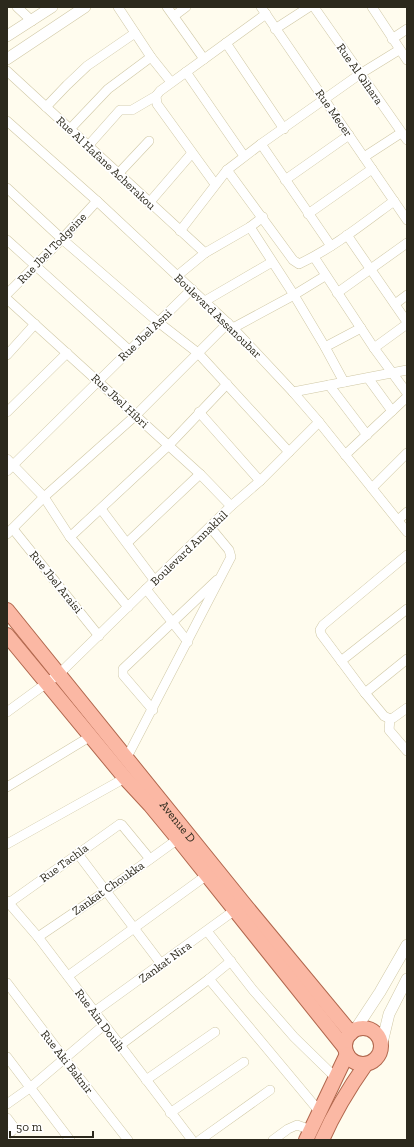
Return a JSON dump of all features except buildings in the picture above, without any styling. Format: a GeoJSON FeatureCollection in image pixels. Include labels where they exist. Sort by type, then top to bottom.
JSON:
{"type":"FeatureCollection","features":[{"type":"Feature","properties":{"kind":"main road","name":"Avenue D"},"geometry":{"type":"LineString","coordinates":[[7,610],[126,759],[353,1031]]}},
{"type":"Feature","properties":{"kind":"main road","name":"Avenue D"},"geometry":{"type":"LineString","coordinates":[[7,635],[236,910],[346,1051]]}},
{"type":"Feature","properties":{"kind":"main road"},"geometry":{"type":"LineString","coordinates":[[308,1135],[336,1078],[346,1051],[347,1037],[353,1031],[361,1028],[372,1030],[377,1033],[382,1043],[380,1054],[371,1062],[366,1064],[355,1062],[346,1051]]}},
{"type":"Feature","properties":{"kind":"main road"},"geometry":{"type":"LineString","coordinates":[[322,1140],[336,1110],[366,1064]]}},
{"type":"Feature","properties":{"kind":"street"},"geometry":{"type":"LineString","coordinates":[[17,7],[32,21]]}},
{"type":"Feature","properties":{"kind":"street"},"geometry":{"type":"LineString","coordinates":[[7,36],[52,7]]}},
{"type":"Feature","properties":{"kind":"street"},"geometry":{"type":"LineString","coordinates":[[7,59],[85,7]]}},
{"type":"Feature","properties":{"kind":"street"},"geometry":{"type":"LineString","coordinates":[[118,7],[171,82]]}},
{"type":"Feature","properties":{"kind":"street"},"geometry":{"type":"LineString","coordinates":[[167,7],[204,59]]}},
{"type":"Feature","properties":{"kind":"street"},"geometry":{"type":"LineString","coordinates":[[174,16],[186,7]]}},
{"type":"Feature","properties":{"kind":"street"},"geometry":{"type":"LineString","coordinates":[[275,29],[309,7]]}},
{"type":"Feature","properties":{"kind":"street","name":"Rue Al Qihara"},"geometry":{"type":"LineString","coordinates":[[314,7],[404,137]]}},
{"type":"Feature","properties":{"kind":"street"},"geometry":{"type":"LineString","coordinates":[[372,7],[407,60]]}},
{"type":"Feature","properties":{"kind":"street"},"geometry":{"type":"LineString","coordinates":[[88,146],[120,110],[132,110],[156,96],[160,90],[226,43],[264,11]]}},
{"type":"Feature","properties":{"kind":"street","name":"Rue Mecer"},"geometry":{"type":"LineString","coordinates":[[264,11],[407,220]]}},
{"type":"Feature","properties":{"kind":"street"},"geometry":{"type":"LineString","coordinates":[[392,39],[407,29]]}},
{"type":"Feature","properties":{"kind":"street"},"geometry":{"type":"LineString","coordinates":[[46,107],[87,66],[135,33]]}},
{"type":"Feature","properties":{"kind":"street"},"geometry":{"type":"LineString","coordinates":[[226,43],[284,128]]}},
{"type":"Feature","properties":{"kind":"street"},"geometry":{"type":"LineString","coordinates":[[180,230],[227,170],[244,156],[360,74],[399,50]]}},
{"type":"Feature","properties":{"kind":"street"},"geometry":{"type":"LineString","coordinates":[[70,129],[108,89],[152,57]]}},
{"type":"Feature","properties":{"kind":"street","name":"Rue Al Hafane Acherakou"},"geometry":{"type":"LineString","coordinates":[[7,71],[205,253]]}},
{"type":"Feature","properties":{"kind":"street"},"geometry":{"type":"LineString","coordinates":[[186,72],[244,156]]}},
{"type":"Feature","properties":{"kind":"street"},"geometry":{"type":"LineString","coordinates":[[156,96],[158,104],[215,184]]}},
{"type":"Feature","properties":{"kind":"street","name":"Boulevard Assanoubar"},"geometry":{"type":"LineString","coordinates":[[7,121],[97,201],[230,326],[293,392],[319,422],[407,532]]}},
{"type":"Feature","properties":{"kind":"street"},"geometry":{"type":"LineString","coordinates":[[285,180],[349,135]]}},
{"type":"Feature","properties":{"kind":"street"},"geometry":{"type":"LineString","coordinates":[[364,157],[404,137]]}},
{"type":"Feature","properties":{"kind":"street"},"geometry":{"type":"LineString","coordinates":[[118,174],[148,141]]}},
{"type":"Feature","properties":{"kind":"street"},"geometry":{"type":"LineString","coordinates":[[261,144],[331,246]]}},
{"type":"Feature","properties":{"kind":"street"},"geometry":{"type":"LineString","coordinates":[[150,203],[192,153]]}},
{"type":"Feature","properties":{"kind":"street"},"geometry":{"type":"LineString","coordinates":[[308,214],[372,169]]}},
{"type":"Feature","properties":{"kind":"street"},"geometry":{"type":"LineString","coordinates":[[227,170],[295,262],[299,264],[314,257],[331,246],[394,201]]}},
{"type":"Feature","properties":{"kind":"street"},"geometry":{"type":"LineString","coordinates":[[7,188],[62,239],[158,322],[198,353],[289,452]]}},
{"type":"Feature","properties":{"kind":"street","name":"Rue Jbel Todgeine"},"geometry":{"type":"LineString","coordinates":[[7,294],[62,239],[97,201]]}},
{"type":"Feature","properties":{"kind":"street"},"geometry":{"type":"LineString","coordinates":[[177,276],[205,253],[250,227],[262,217]]}},
{"type":"Feature","properties":{"kind":"street"},"geometry":{"type":"LineString","coordinates":[[250,227],[294,295],[344,382]]}},
{"type":"Feature","properties":{"kind":"street"},"geometry":{"type":"LineString","coordinates":[[347,235],[407,323],[374,348]]}},
{"type":"Feature","properties":{"kind":"street"},"geometry":{"type":"LineString","coordinates":[[7,240],[129,350]]}},
{"type":"Feature","properties":{"kind":"street"},"geometry":{"type":"LineString","coordinates":[[336,293],[407,243]]}},
{"type":"Feature","properties":{"kind":"street"},"geometry":{"type":"LineString","coordinates":[[314,257],[336,293],[391,373],[407,393]]}},
{"type":"Feature","properties":{"kind":"street"},"geometry":{"type":"LineString","coordinates":[[205,301],[272,262]]}},
{"type":"Feature","properties":{"kind":"street"},"geometry":{"type":"LineString","coordinates":[[10,532],[44,497],[135,416],[198,353],[230,326],[294,295],[325,276]]}},
{"type":"Feature","properties":{"kind":"street","name":"Rue Jbel Asni"},"geometry":{"type":"LineString","coordinates":[[9,465],[192,289]]}},
{"type":"Feature","properties":{"kind":"street"},"geometry":{"type":"LineString","coordinates":[[395,304],[407,295]]}},
{"type":"Feature","properties":{"kind":"street","name":"Rue Jbel Hibri"},"geometry":{"type":"LineString","coordinates":[[7,299],[98,380],[135,416],[169,445],[231,506]]}},
{"type":"Feature","properties":{"kind":"street"},"geometry":{"type":"LineString","coordinates":[[7,355],[35,324]]}},
{"type":"Feature","properties":{"kind":"street"},"geometry":{"type":"LineString","coordinates":[[325,347],[361,328]]}},
{"type":"Feature","properties":{"kind":"street"},"geometry":{"type":"LineString","coordinates":[[7,412],[66,353]]}},
{"type":"Feature","properties":{"kind":"street"},"geometry":{"type":"LineString","coordinates":[[293,392],[407,370]]}},
{"type":"Feature","properties":{"kind":"street"},"geometry":{"type":"LineString","coordinates":[[368,378],[392,411]]}},
{"type":"Feature","properties":{"kind":"street"},"geometry":{"type":"LineString","coordinates":[[70,537],[169,445],[227,384]]}},
{"type":"Feature","properties":{"kind":"street"},"geometry":{"type":"LineString","coordinates":[[329,385],[367,435]]}},
{"type":"Feature","properties":{"kind":"street"},"geometry":{"type":"LineString","coordinates":[[346,455],[407,397]]}},
{"type":"Feature","properties":{"kind":"street"},"geometry":{"type":"LineString","coordinates":[[200,412],[260,481]]}},
{"type":"Feature","properties":{"kind":"street","name":"Boulevard Annakhil"},"geometry":{"type":"LineString","coordinates":[[7,712],[59,674],[231,506],[260,481],[319,422]]}},
{"type":"Feature","properties":{"kind":"street"},"geometry":{"type":"LineString","coordinates":[[372,488],[407,453]]}},
{"type":"Feature","properties":{"kind":"street"},"geometry":{"type":"LineString","coordinates":[[9,465],[44,497],[70,537],[128,607]]}},
{"type":"Feature","properties":{"kind":"street"},"geometry":{"type":"LineString","coordinates":[[127,543],[200,474]]}},
{"type":"Feature","properties":{"kind":"street"},"geometry":{"type":"LineString","coordinates":[[101,509],[155,581]]}},
{"type":"Feature","properties":{"kind":"street"},"geometry":{"type":"LineString","coordinates":[[398,520],[407,512]]}},
{"type":"Feature","properties":{"kind":"street"},"geometry":{"type":"LineString","coordinates":[[126,759],[230,561],[231,554],[210,527]]}},
{"type":"Feature","properties":{"kind":"street","name":"Rue Jbel Araisi"},"geometry":{"type":"LineString","coordinates":[[10,532],[99,636]]}},
{"type":"Feature","properties":{"kind":"street"},"geometry":{"type":"LineString","coordinates":[[390,719],[384,716],[365,693],[321,634],[320,630],[321,626],[407,555]]}},
{"type":"Feature","properties":{"kind":"street"},"geometry":{"type":"LineString","coordinates":[[153,710],[123,675],[122,671],[126,665],[221,576]]}},
{"type":"Feature","properties":{"kind":"street"},"geometry":{"type":"LineString","coordinates":[[146,589],[188,642]]}},
{"type":"Feature","properties":{"kind":"street"},"geometry":{"type":"LineString","coordinates":[[341,661],[407,609]]}},
{"type":"Feature","properties":{"kind":"street"},"geometry":{"type":"LineString","coordinates":[[365,693],[407,659]]}},
{"type":"Feature","properties":{"kind":"street"},"geometry":{"type":"LineString","coordinates":[[390,719],[407,708]]}},
{"type":"Feature","properties":{"kind":"street"},"geometry":{"type":"LineString","coordinates":[[390,719],[389,730],[407,751]]}},
{"type":"Feature","properties":{"kind":"street"},"geometry":{"type":"LineString","coordinates":[[7,787],[91,736]]}},
{"type":"Feature","properties":{"kind":"street"},"geometry":{"type":"LineString","coordinates":[[7,844],[125,778]]}},
{"type":"Feature","properties":{"kind":"street","name":"Rue Tachla"},"geometry":{"type":"LineString","coordinates":[[8,902],[120,824],[150,859]]}},
{"type":"Feature","properties":{"kind":"street","name":"Zankat Choukka"},"geometry":{"type":"LineString","coordinates":[[38,937],[106,891],[178,839]]}},
{"type":"Feature","properties":{"kind":"street"},"geometry":{"type":"LineString","coordinates":[[78,854],[162,965]]}},
{"type":"Feature","properties":{"kind":"street"},"geometry":{"type":"LineString","coordinates":[[68,976],[207,876]]}},
{"type":"Feature","properties":{"kind":"street","name":"Rue Ain Douih"},"geometry":{"type":"LineString","coordinates":[[8,902],[38,937],[68,976],[189,1139]]}},
{"type":"Feature","properties":{"kind":"street","name":"Zankat Nira"},"geometry":{"type":"LineString","coordinates":[[94,1012],[162,965],[236,910]]}},
{"type":"Feature","properties":{"kind":"street"},"geometry":{"type":"LineString","coordinates":[[208,931],[253,990],[294,1037],[336,1078]]}},
{"type":"Feature","properties":{"kind":"street"},"geometry":{"type":"LineString","coordinates":[[353,1031],[380,992],[407,945]]}},
{"type":"Feature","properties":{"kind":"street"},"geometry":{"type":"LineString","coordinates":[[119,1046],[231,961]]}},
{"type":"Feature","properties":{"kind":"street"},"geometry":{"type":"LineString","coordinates":[[209,979],[319,1111]]}},
{"type":"Feature","properties":{"kind":"street"},"geometry":{"type":"LineString","coordinates":[[382,1043],[388,1014],[407,979]]}},
{"type":"Feature","properties":{"kind":"street","name":"Rue Aki Baknir"},"geometry":{"type":"LineString","coordinates":[[7,983],[128,1140]]}},
{"type":"Feature","properties":{"kind":"street"},"geometry":{"type":"LineString","coordinates":[[7,1104],[31,1087],[104,1025]]}},
{"type":"Feature","properties":{"kind":"street"},"geometry":{"type":"LineString","coordinates":[[146,1080],[215,1032]]}},
{"type":"Feature","properties":{"kind":"street"},"geometry":{"type":"LineString","coordinates":[[7,1057],[70,1140]]}},
{"type":"Feature","properties":{"kind":"street"},"geometry":{"type":"LineString","coordinates":[[170,1113],[244,1062]]}},
{"type":"Feature","properties":{"kind":"street"},"geometry":{"type":"LineString","coordinates":[[200,1140],[270,1090]]}},
{"type":"Feature","properties":{"kind":"street"},"geometry":{"type":"LineString","coordinates":[[7,1118],[13,1126],[8,1134]]}},
{"type":"Feature","properties":{"kind":"street"},"geometry":{"type":"LineString","coordinates":[[273,1140],[288,1129],[297,1126],[308,1135]]}}]}
